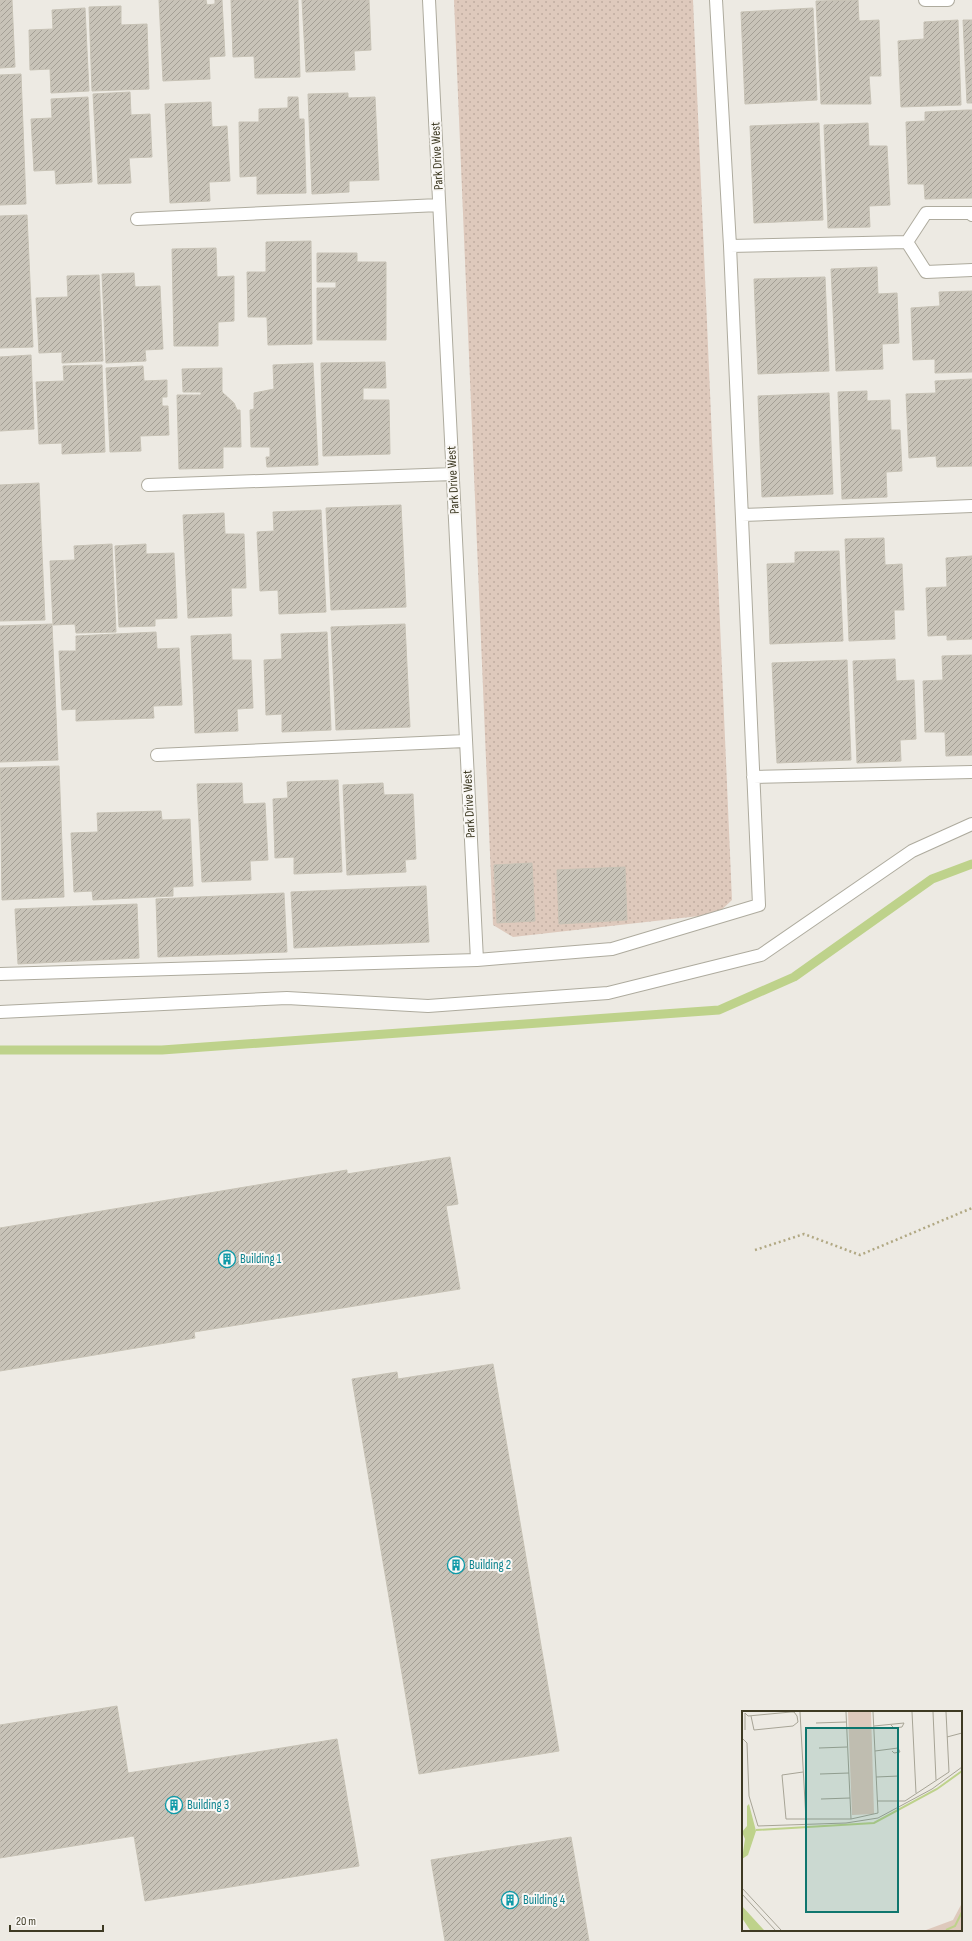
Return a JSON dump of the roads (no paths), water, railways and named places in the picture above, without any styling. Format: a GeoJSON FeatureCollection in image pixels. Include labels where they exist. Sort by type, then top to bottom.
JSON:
{"type":"FeatureCollection","features":[{"type":"Feature","properties":{"kind":"street","name":"Park Drive West"},"geometry":{"type":"LineString","coordinates":[[429,0],[477,960]]}},
{"type":"Feature","properties":{"kind":"street"},"geometry":{"type":"LineString","coordinates":[[0,974],[477,960],[612,949],[759,905],[730,246],[716,0]]}},
{"type":"Feature","properties":{"kind":"street"},"geometry":{"type":"LineString","coordinates":[[925,0],[948,0]]}},
{"type":"Feature","properties":{"kind":"street"},"geometry":{"type":"LineString","coordinates":[[137,219],[439,205]]}},
{"type":"Feature","properties":{"kind":"street"},"geometry":{"type":"LineString","coordinates":[[907,242],[926,213],[971,213],[972,215]]}},
{"type":"Feature","properties":{"kind":"street"},"geometry":{"type":"LineString","coordinates":[[730,246],[907,242]]}},
{"type":"Feature","properties":{"kind":"street"},"geometry":{"type":"LineString","coordinates":[[907,242],[926,272],[972,270]]}},
{"type":"Feature","properties":{"kind":"street"},"geometry":{"type":"LineString","coordinates":[[148,485],[453,474]]}},
{"type":"Feature","properties":{"kind":"street"},"geometry":{"type":"LineString","coordinates":[[742,515],[972,506]]}},
{"type":"Feature","properties":{"kind":"street"},"geometry":{"type":"LineString","coordinates":[[157,755],[465,741]]}},
{"type":"Feature","properties":{"kind":"street"},"geometry":{"type":"LineString","coordinates":[[753,778],[972,772]]}},
{"type":"Feature","properties":{"kind":"street"},"geometry":{"type":"LineString","coordinates":[[0,1012],[287,998],[428,1006],[608,993],[761,955],[912,851],[972,824]]}},
{"type":"Feature","properties":{"kind":"waterway"},"geometry":{"type":"LineString","coordinates":[[0,1050],[162,1050],[719,1010],[794,977],[932,879],[972,864]]}},
{"type":"Feature","properties":{"kind":"place","name":"Building 1"},"geometry":{"type":"Point","coordinates":[227,1259]}},
{"type":"Feature","properties":{"kind":"place","name":"Building 2"},"geometry":{"type":"Point","coordinates":[456,1565]}},
{"type":"Feature","properties":{"kind":"place","name":"Building 3"},"geometry":{"type":"Point","coordinates":[174,1805]}},
{"type":"Feature","properties":{"kind":"place","name":"Building 4"},"geometry":{"type":"Point","coordinates":[510,1900]}}]}
